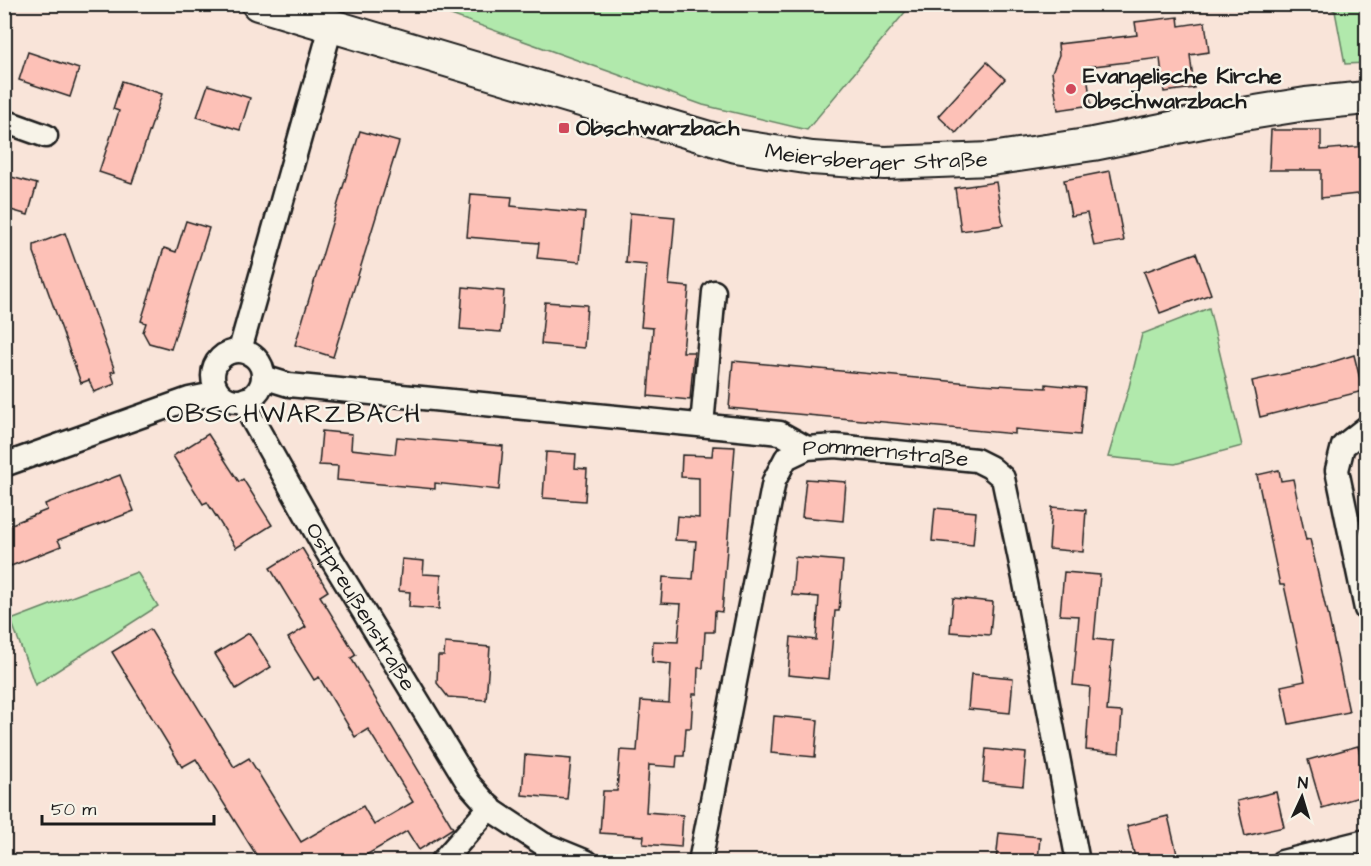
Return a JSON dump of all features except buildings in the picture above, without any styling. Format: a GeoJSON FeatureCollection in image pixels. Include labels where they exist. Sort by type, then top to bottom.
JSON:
{"type":"FeatureCollection","features":[{"type":"Feature","properties":{"kind":"main road","name":"Meiersberger Straße"},"geometry":{"type":"LineString","coordinates":[[258,4],[736,146],[812,158],[928,162],[991,159],[1093,144],[1232,116],[1306,104],[1366,99]]}},
{"type":"Feature","properties":{"kind":"street"},"geometry":{"type":"LineString","coordinates":[[240,350],[331,27]]}},
{"type":"Feature","properties":{"kind":"street"},"geometry":{"type":"LineString","coordinates":[[4,121],[46,136]]}},
{"type":"Feature","properties":{"kind":"street"},"geometry":{"type":"LineString","coordinates":[[702,425],[714,292]]}},
{"type":"Feature","properties":{"kind":"street"},"geometry":{"type":"LineString","coordinates":[[4,465],[189,399],[219,393],[237,401],[246,399],[255,395],[261,387],[262,367],[257,359],[240,350],[221,357],[215,365],[213,374],[219,393]]}},
{"type":"Feature","properties":{"kind":"street"},"geometry":{"type":"LineString","coordinates":[[263,377],[290,386],[780,433],[807,448]]}},
{"type":"Feature","properties":{"kind":"street","name":"Ostpreußenstraße"},"geometry":{"type":"LineString","coordinates":[[246,399],[252,419],[326,550],[468,783],[490,807],[543,844],[587,861]]}},
{"type":"Feature","properties":{"kind":"street"},"geometry":{"type":"LineString","coordinates":[[1366,428],[1343,446],[1337,470],[1366,609]]}},
{"type":"Feature","properties":{"kind":"street","name":"Pommernstraße"},"geometry":{"type":"LineString","coordinates":[[700,861],[774,481],[786,458],[807,448],[836,446],[976,460],[990,467],[1003,478],[1078,861]]}},
{"type":"Feature","properties":{"kind":"street"},"geometry":{"type":"LineString","coordinates":[[442,861],[490,807]]}},
{"type":"Feature","properties":{"kind":"street"},"geometry":{"type":"LineString","coordinates":[[1282,861],[1366,841]]}},
{"type":"Feature","properties":{"kind":"green space"},"geometry":{"type":"Polygon","coordinates":[[[423,5],[911,5],[807,130],[703,105],[423,5]]]}},
{"type":"Feature","properties":{"kind":"green space"},"geometry":{"type":"Polygon","coordinates":[[[1323,5],[1366,5],[1366,63],[1345,64],[1335,11],[1323,5]]]}},
{"type":"Feature","properties":{"kind":"green space"},"geometry":{"type":"Polygon","coordinates":[[[1209,308],[1242,446],[1175,464],[1108,457],[1142,334],[1209,308]]]}},
{"type":"Feature","properties":{"kind":"green space"},"geometry":{"type":"Polygon","coordinates":[[[137,572],[158,606],[35,685],[11,620],[137,572]]]}},
{"type":"Feature","properties":{"kind":"place","name":"Evangelische Kirche Obschwarzbach"},"geometry":{"type":"Point","coordinates":[1071,89]}},
{"type":"Feature","properties":{"kind":"place","name":"Obschwarzbach"},"geometry":{"type":"Point","coordinates":[564,128]}},
{"type":"Feature","properties":{"kind":"district","name":"OBSCHWARZBACH"},"geometry":{"type":"Point","coordinates":[294,414]}}]}
